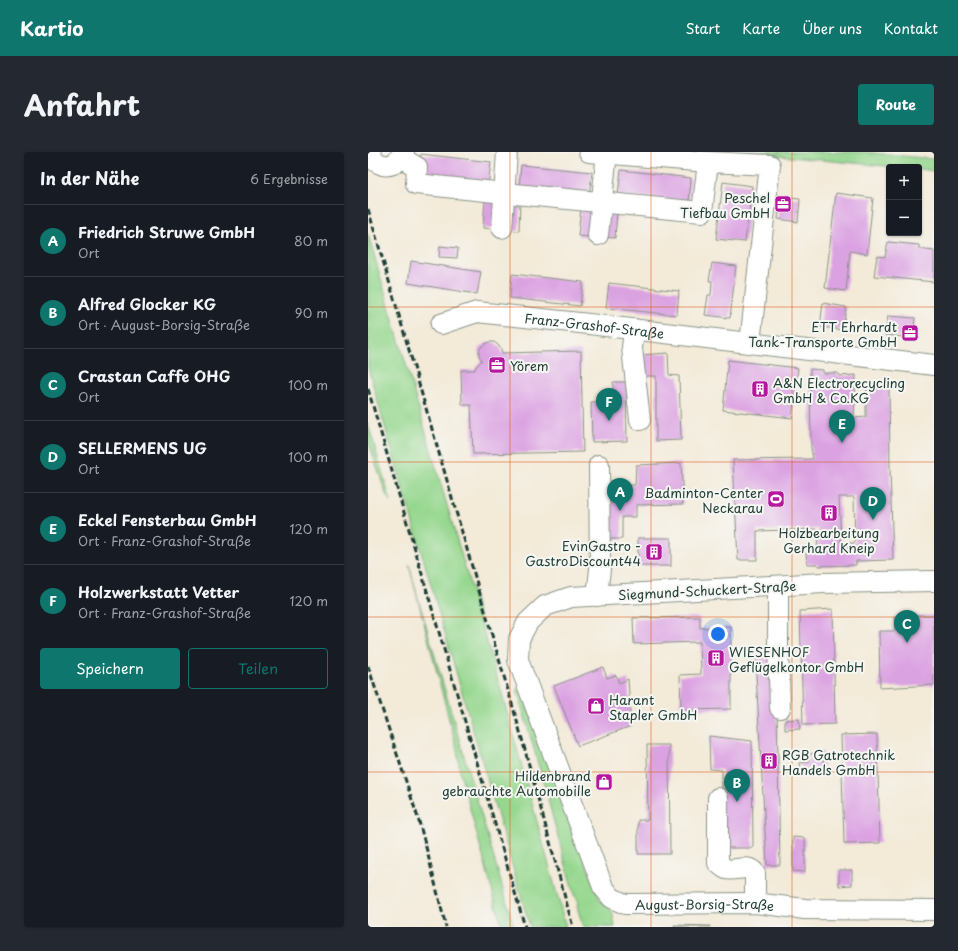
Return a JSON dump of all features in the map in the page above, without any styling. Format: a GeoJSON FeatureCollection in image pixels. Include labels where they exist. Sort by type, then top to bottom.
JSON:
{"type":"FeatureCollection","features":[{"type":"Feature","properties":{"kind":"street"},"geometry":{"type":"LineString","coordinates":[[371,152],[374,160],[380,165],[394,163],[402,154],[417,167],[416,184],[708,213],[708,162]]}},
{"type":"Feature","properties":{"kind":"street"},"geometry":{"type":"LineString","coordinates":[[502,228],[507,152]]}},
{"type":"Feature","properties":{"kind":"street"},"geometry":{"type":"LineString","coordinates":[[598,235],[602,202],[598,153],[708,162],[776,161],[750,343]]}},
{"type":"Feature","properties":{"kind":"street","name":"Franz-Grashof-Straße"},"geometry":{"type":"LineString","coordinates":[[441,324],[477,312],[934,365]]}},
{"type":"Feature","properties":{"kind":"street"},"geometry":{"type":"LineString","coordinates":[[634,329],[632,348],[640,420]]}},
{"type":"Feature","properties":{"kind":"street"},"geometry":{"type":"LineString","coordinates":[[597,596],[600,569],[599,465]]}},
{"type":"Feature","properties":{"kind":"street","name":"Siegmund-Schuckert-Straße"},"geometry":{"type":"LineString","coordinates":[[518,660],[519,639],[528,622],[545,606],[571,597],[823,583],[934,581]]}},
{"type":"Feature","properties":{"kind":"street"},"geometry":{"type":"LineString","coordinates":[[778,586],[780,708]]}},
{"type":"Feature","properties":{"kind":"street","name":"August-Borsig-Straße"},"geometry":{"type":"LineString","coordinates":[[518,660],[603,887],[612,898],[625,904],[755,903],[805,909],[934,910]]}},
{"type":"Feature","properties":{"kind":"street"},"geometry":{"type":"LineString","coordinates":[[718,798],[718,863],[726,869],[752,869],[755,873],[755,903]]}},
{"type":"Feature","properties":{"kind":"green space"},"geometry":{"type":"Polygon","coordinates":[[[737,152],[863,152],[934,159],[934,171],[922,169],[922,164],[886,164],[886,166],[737,152]]]}},
{"type":"Feature","properties":{"kind":"green space"},"geometry":{"type":"Polygon","coordinates":[[[368,234],[502,694],[566,927],[530,927],[368,368],[368,234]]]}},
{"type":"Feature","properties":{"kind":"green space"},"geometry":{"type":"Polygon","coordinates":[[[368,424],[391,502],[386,494],[368,440],[368,424]]]}},
{"type":"Feature","properties":{"kind":"green space"},"geometry":{"type":"Polygon","coordinates":[[[409,565],[514,927],[502,927],[460,772],[457,750],[409,565]]]}},
{"type":"Feature","properties":{"kind":"green space"},"geometry":{"type":"Polygon","coordinates":[[[520,686],[600,901],[612,911],[615,927],[583,927],[577,906],[578,903],[574,895],[548,800],[550,797],[548,790],[545,788],[517,690],[520,686]]]}},
{"type":"Feature","properties":{"kind":"building"},"geometry":{"type":"Polygon","coordinates":[[[421,154],[491,162],[488,186],[418,179],[421,154]]]}},
{"type":"Feature","properties":{"kind":"building"},"geometry":{"type":"Polygon","coordinates":[[[521,165],[592,172],[589,197],[519,189],[521,165]]]}},
{"type":"Feature","properties":{"kind":"building"},"geometry":{"type":"Polygon","coordinates":[[[621,170],[691,178],[689,202],[618,195],[621,170]]]}},
{"type":"Feature","properties":{"kind":"building"},"geometry":{"type":"Polygon","coordinates":[[[723,182],[752,186],[745,242],[716,239],[723,182]]]}},
{"type":"Feature","properties":{"kind":"building"},"geometry":{"type":"Polygon","coordinates":[[[836,193],[873,198],[867,254],[850,251],[846,291],[825,288],[836,193]]]}},
{"type":"Feature","properties":{"kind":"building"},"geometry":{"type":"Polygon","coordinates":[[[780,197],[800,199],[798,222],[778,219],[780,197]]]}},
{"type":"Feature","properties":{"kind":"building"},"geometry":{"type":"Polygon","coordinates":[[[485,200],[496,201],[494,229],[483,228],[485,200]]]}},
{"type":"Feature","properties":{"kind":"building"},"geometry":{"type":"Polygon","coordinates":[[[509,202],[520,203],[519,231],[508,230],[509,202]]]}},
{"type":"Feature","properties":{"kind":"building"},"geometry":{"type":"Polygon","coordinates":[[[581,207],[593,208],[590,237],[578,236],[581,207]]]}},
{"type":"Feature","properties":{"kind":"building"},"geometry":{"type":"Polygon","coordinates":[[[607,209],[617,210],[615,238],[604,237],[607,209]]]}},
{"type":"Feature","properties":{"kind":"building"},"geometry":{"type":"Polygon","coordinates":[[[888,242],[919,245],[919,249],[934,251],[934,282],[874,276],[877,256],[885,257],[888,242]]]}},
{"type":"Feature","properties":{"kind":"building"},"geometry":{"type":"Polygon","coordinates":[[[440,246],[458,248],[457,258],[439,257],[440,246]]]}},
{"type":"Feature","properties":{"kind":"building"},"geometry":{"type":"Polygon","coordinates":[[[411,261],[481,272],[477,294],[408,283],[411,261]]]}},
{"type":"Feature","properties":{"kind":"building"},"geometry":{"type":"Polygon","coordinates":[[[712,263],[736,266],[730,318],[705,315],[708,295],[711,295],[712,281],[709,281],[712,263]]]}},
{"type":"Feature","properties":{"kind":"building"},"geometry":{"type":"Polygon","coordinates":[[[512,274],[583,282],[580,306],[510,298],[512,274]]]}},
{"type":"Feature","properties":{"kind":"building"},"geometry":{"type":"Polygon","coordinates":[[[609,283],[679,291],[677,315],[606,308],[609,283]]]}},
{"type":"Feature","properties":{"kind":"building"},"geometry":{"type":"Polygon","coordinates":[[[823,303],[846,307],[843,330],[820,327],[823,303]]]}},
{"type":"Feature","properties":{"kind":"building"},"geometry":{"type":"Polygon","coordinates":[[[888,316],[915,318],[913,338],[885,335],[888,316]]]}},
{"type":"Feature","properties":{"kind":"building"},"geometry":{"type":"Polygon","coordinates":[[[489,342],[494,342],[498,345],[502,353],[581,351],[583,452],[473,454],[471,405],[462,405],[461,370],[475,370],[482,360],[479,356],[481,347],[489,342]]]}},
{"type":"Feature","properties":{"kind":"building"},"geometry":{"type":"Polygon","coordinates":[[[668,353],[669,375],[679,376],[681,440],[656,441],[656,376],[641,376],[640,355],[668,353]]]}},
{"type":"Feature","properties":{"kind":"building","name":"A&N Electrorecycling GmbH & Co.KG"},"geometry":{"type":"Polygon","coordinates":[[[728,360],[798,368],[792,418],[723,410],[728,360]]]}},
{"type":"Feature","properties":{"kind":"building"},"geometry":{"type":"Polygon","coordinates":[[[810,369],[823,370],[823,373],[838,373],[839,376],[856,375],[854,418],[866,417],[866,390],[872,391],[872,389],[889,388],[893,560],[856,561],[856,565],[818,566],[817,564],[807,564],[806,553],[817,553],[818,529],[757,531],[757,560],[738,560],[733,460],[813,459],[811,448],[810,369]],[[839,497],[841,543],[855,543],[854,497],[839,497]]]}},
{"type":"Feature","properties":{"kind":"building"},"geometry":{"type":"Polygon","coordinates":[[[613,382],[626,382],[627,441],[592,442],[591,402],[613,401],[613,382]]]}},
{"type":"Feature","properties":{"kind":"building"},"geometry":{"type":"Polygon","coordinates":[[[681,463],[683,504],[636,505],[636,517],[622,517],[622,539],[606,539],[604,486],[635,485],[636,465],[681,463]]]}},
{"type":"Feature","properties":{"kind":"building","name":"EvinGastro - GastroDiscount44"},"geometry":{"type":"Polygon","coordinates":[[[638,538],[671,538],[671,566],[638,566],[638,538]]]}},
{"type":"Feature","properties":{"kind":"building"},"geometry":{"type":"Polygon","coordinates":[[[833,609],[835,724],[803,725],[800,611],[833,609]]]}},
{"type":"Feature","properties":{"kind":"building"},"geometry":{"type":"Polygon","coordinates":[[[914,615],[934,615],[934,685],[880,688],[879,631],[895,631],[895,618],[914,618],[914,615]]]}},
{"type":"Feature","properties":{"kind":"building"},"geometry":{"type":"Polygon","coordinates":[[[700,617],[700,628],[731,627],[731,709],[681,710],[680,675],[701,674],[700,642],[634,644],[633,618],[700,617]]]}},
{"type":"Feature","properties":{"kind":"building","name":"RGB Gatrotechnik Handels GmbH"},"geometry":{"type":"Polygon","coordinates":[[[755,657],[776,657],[780,865],[767,865],[755,657]]]}},
{"type":"Feature","properties":{"kind":"building","name":"Harant Stapler GmbH"},"geometry":{"type":"Polygon","coordinates":[[[603,667],[607,678],[616,675],[619,683],[628,679],[631,726],[578,746],[554,686],[603,667]]]}},
{"type":"Feature","properties":{"kind":"building"},"geometry":{"type":"Polygon","coordinates":[[[799,719],[800,729],[785,730],[785,720],[799,719]]]}},
{"type":"Feature","properties":{"kind":"building"},"geometry":{"type":"Polygon","coordinates":[[[877,734],[880,843],[844,844],[841,735],[877,734]]]}},
{"type":"Feature","properties":{"kind":"building"},"geometry":{"type":"Polygon","coordinates":[[[709,736],[752,741],[753,848],[722,848],[722,770],[710,769],[709,736]]]}},
{"type":"Feature","properties":{"kind":"building"},"geometry":{"type":"Polygon","coordinates":[[[647,745],[669,745],[670,854],[638,854],[638,820],[648,820],[647,745]]]}},
{"type":"Feature","properties":{"kind":"building"},"geometry":{"type":"Polygon","coordinates":[[[823,752],[824,767],[801,769],[800,763],[809,762],[809,754],[823,752]]]}},
{"type":"Feature","properties":{"kind":"building"},"geometry":{"type":"Polygon","coordinates":[[[793,837],[805,838],[805,872],[793,871],[793,837]]]}},
{"type":"Feature","properties":{"kind":"building"},"geometry":{"type":"Polygon","coordinates":[[[839,870],[852,870],[852,885],[839,886],[839,870]]]}},
{"type":"Feature","properties":{"kind":"building"},"geometry":{"type":"Polygon","coordinates":[[[674,925],[710,926],[710,927],[674,927],[674,925]]]}},
{"type":"Feature","properties":{"kind":"railway"},"geometry":{"type":"LineString","coordinates":[[368,209],[519,728],[573,927]]}},
{"type":"Feature","properties":{"kind":"railway"},"geometry":{"type":"LineString","coordinates":[[368,389],[525,927]]}},
{"type":"Feature","properties":{"kind":"railway"},"geometry":{"type":"LineString","coordinates":[[368,666],[418,818],[446,927]]}},
{"type":"Feature","properties":{"kind":"place","name":"Peschel Tiefbau GmbH"},"geometry":{"type":"Point","coordinates":[783,204]}},
{"type":"Feature","properties":{"kind":"place","name":"ETT Ehrhardt Tank-Transporte GmbH"},"geometry":{"type":"Point","coordinates":[910,333]}},
{"type":"Feature","properties":{"kind":"place","name":"Yörem"},"geometry":{"type":"Point","coordinates":[497,365]}},
{"type":"Feature","properties":{"kind":"place","name":"A&N Electrorecycling GmbH & Co.KG"},"geometry":{"type":"Point","coordinates":[760,389]}},
{"type":"Feature","properties":{"kind":"place","name":"Holzwerkstatt Vetter"},"geometry":{"type":"Point","coordinates":[609,421]}},
{"type":"Feature","properties":{"kind":"place","name":"Eckel Fensterbau GmbH"},"geometry":{"type":"Point","coordinates":[842,443]}},
{"type":"Feature","properties":{"kind":"place","name":"Badminton-Center Neckarau"},"geometry":{"type":"Point","coordinates":[776,499]}},
{"type":"Feature","properties":{"kind":"place","name":"Friedrich Struwe GmbH"},"geometry":{"type":"Point","coordinates":[620,511]}},
{"type":"Feature","properties":{"kind":"place","name":"Holzbearbeitung Gerhard Kneip"},"geometry":{"type":"Point","coordinates":[829,513]}},
{"type":"Feature","properties":{"kind":"place","name":"SELLERMENS UG"},"geometry":{"type":"Point","coordinates":[873,520]}},
{"type":"Feature","properties":{"kind":"place","name":"EvinGastro - GastroDiscount44"},"geometry":{"type":"Point","coordinates":[654,552]}},
{"type":"Feature","properties":{"kind":"place","name":"Crastan Caffe OHG"},"geometry":{"type":"Point","coordinates":[907,643]}},
{"type":"Feature","properties":{"kind":"place","name":"WIESENHOF Geflügelkontor GmbH"},"geometry":{"type":"Point","coordinates":[716,658]}},
{"type":"Feature","properties":{"kind":"place","name":"Harant Stapler GmbH"},"geometry":{"type":"Point","coordinates":[596,706]}},
{"type":"Feature","properties":{"kind":"place","name":"RGB Gatrotechnik Handels GmbH"},"geometry":{"type":"Point","coordinates":[769,761]}},
{"type":"Feature","properties":{"kind":"place","name":"Hildenbrand gebrauchte Automobille"},"geometry":{"type":"Point","coordinates":[604,782]}},
{"type":"Feature","properties":{"kind":"place","name":"Alfred Glocker KG"},"geometry":{"type":"Point","coordinates":[737,802]}}]}
